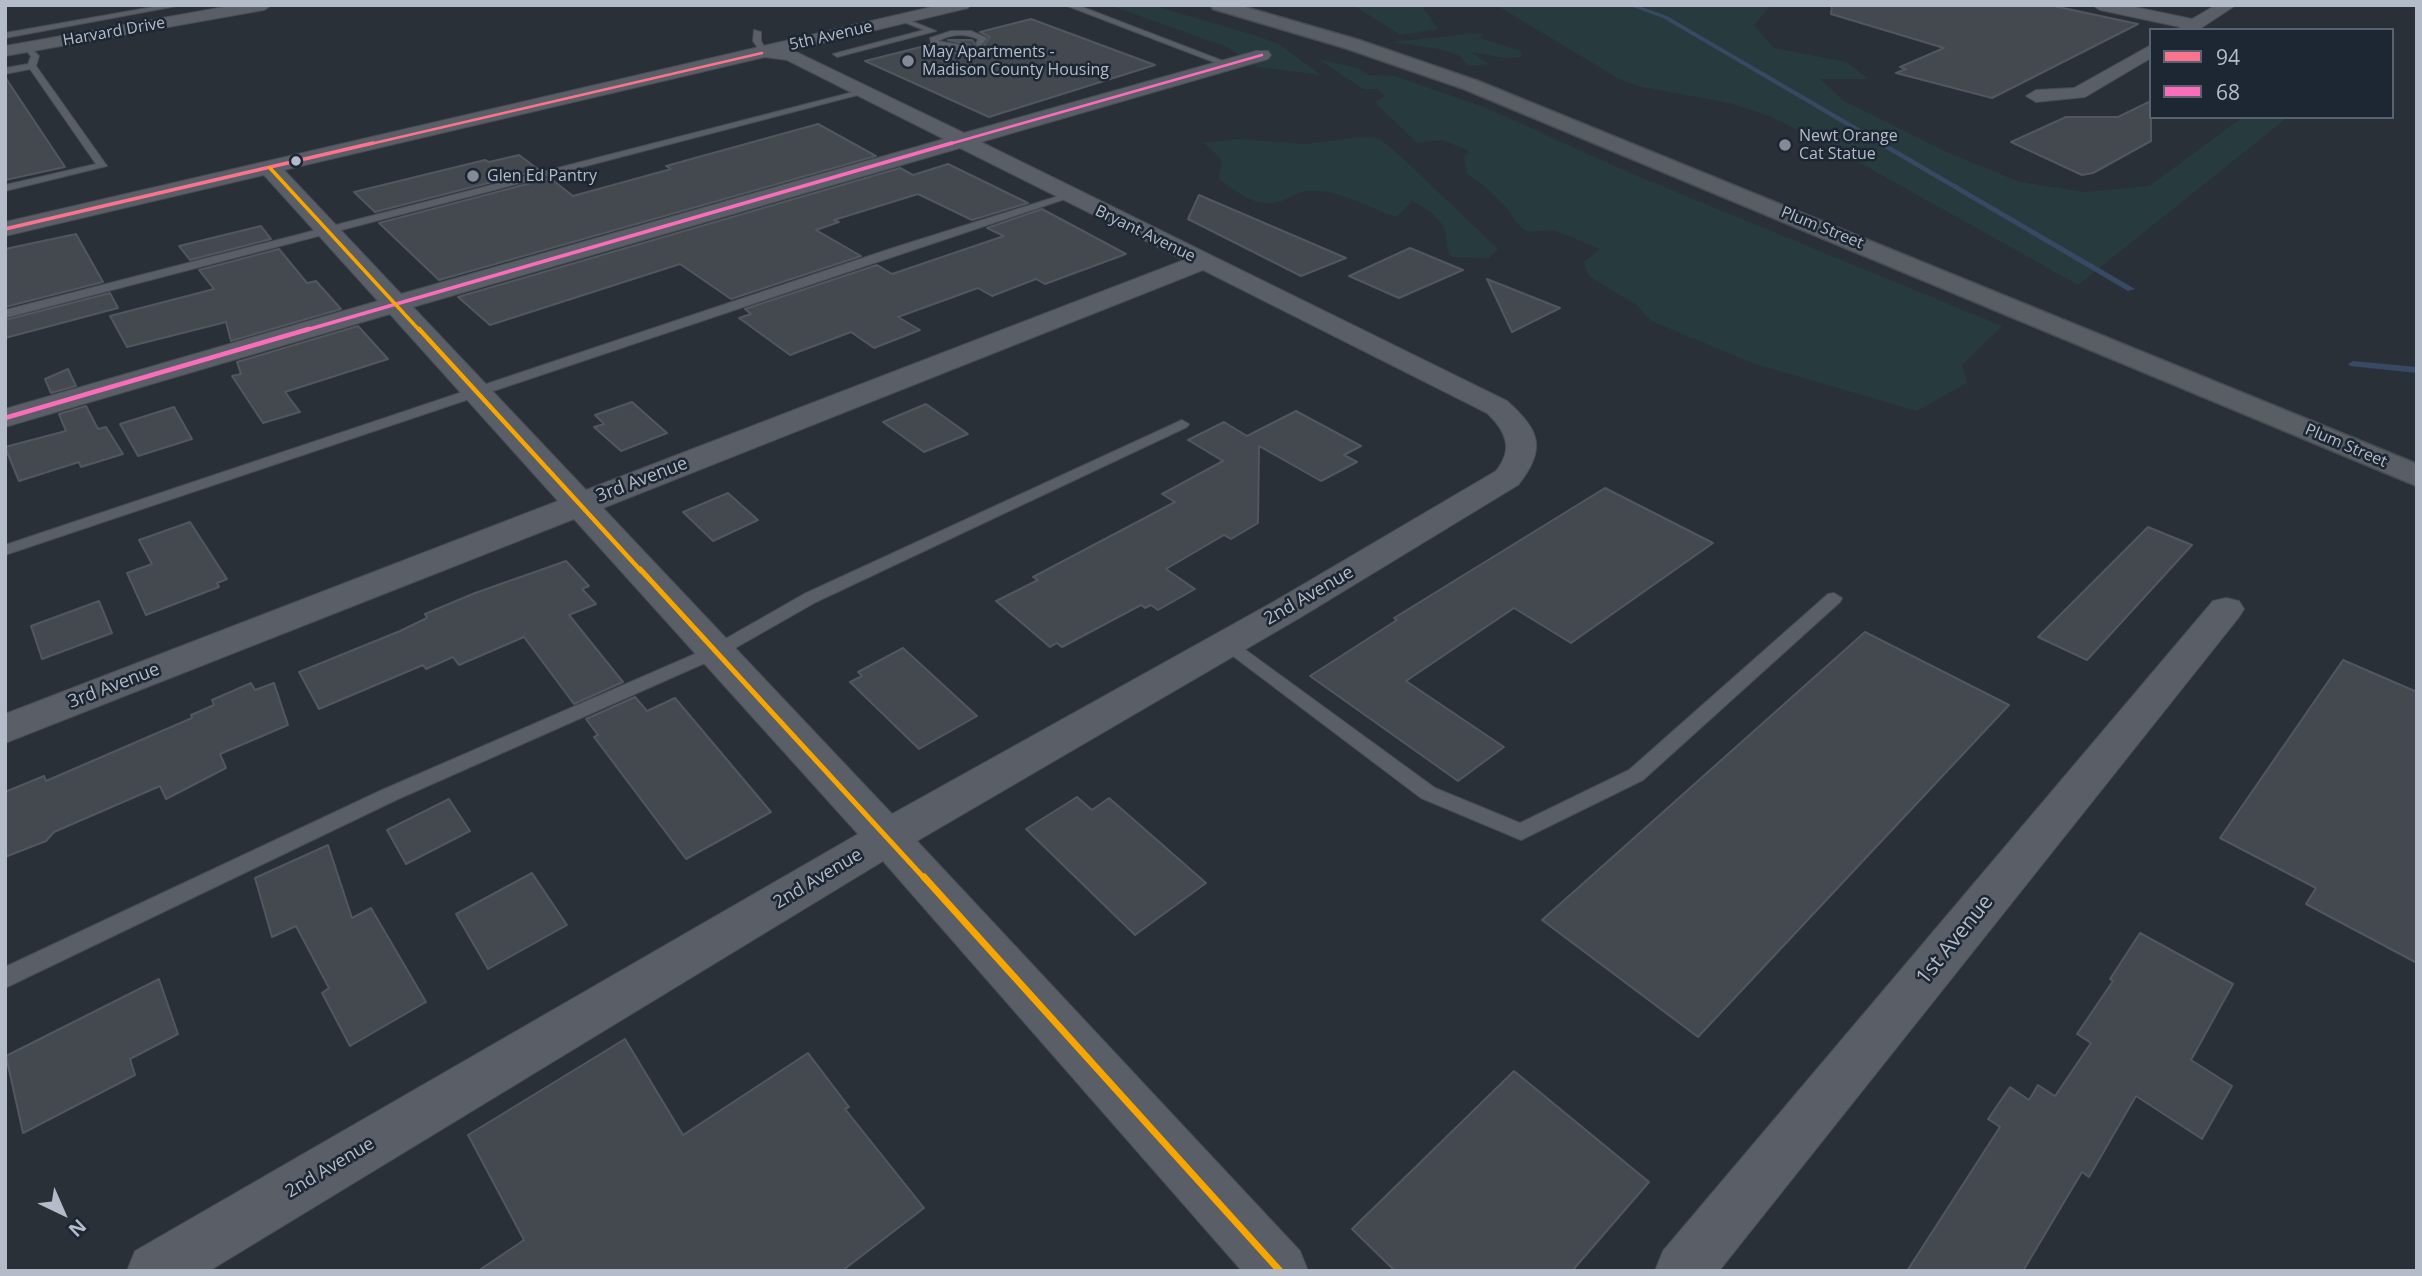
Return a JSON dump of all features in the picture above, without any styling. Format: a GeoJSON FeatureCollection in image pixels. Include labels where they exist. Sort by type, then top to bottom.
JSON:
{"type":"FeatureCollection","features":[{"type":"Feature","properties":{"kind":"main road","name":"Plum Street"},"geometry":{"type":"LineString","coordinates":[[1219,5],[1353,44],[1471,85],[2039,317],[2417,476]]}},
{"type":"Feature","properties":{"kind":"street","name":"Harvard Drive"},"geometry":{"type":"LineString","coordinates":[[5,51],[264,5]]}},
{"type":"Feature","properties":{"kind":"street","name":"5th Avenue"},"geometry":{"type":"LineString","coordinates":[[5,229],[270,167],[761,42],[904,19],[962,5]]}},
{"type":"Feature","properties":{"kind":"street"},"geometry":{"type":"LineString","coordinates":[[2100,5],[2190,27],[2228,5]]}},
{"type":"Feature","properties":{"kind":"street","name":"Bryant Avenue"},"geometry":{"type":"LineString","coordinates":[[761,42],[1497,407],[1518,428]]}},
{"type":"Feature","properties":{"kind":"street"},"geometry":{"type":"LineString","coordinates":[[2036,96],[2078,93],[2149,51]]}},
{"type":"Feature","properties":{"kind":"street"},"geometry":{"type":"LineString","coordinates":[[5,418],[1262,55]]}},
{"type":"Feature","properties":{"kind":"street"},"geometry":{"type":"LineString","coordinates":[[270,167],[717,651],[1280,1271]]}},
{"type":"Feature","properties":{"kind":"street","name":"3rd Avenue"},"geometry":{"type":"LineString","coordinates":[[5,729],[1201,262]]}},
{"type":"Feature","properties":{"kind":"street","name":"2nd Avenue"},"geometry":{"type":"LineString","coordinates":[[155,1271],[888,838],[1226,644],[1507,478],[1518,467],[1524,450],[1518,428]]}},
{"type":"Feature","properties":{"kind":"street","name":"1st Avenue"},"geometry":{"type":"LineString","coordinates":[[1683,1271],[2226,608]]}},
{"type":"Feature","properties":{"kind":"lane"},"geometry":{"type":"LineString","coordinates":[[5,36],[178,5]]}},
{"type":"Feature","properties":{"kind":"lane"},"geometry":{"type":"LineString","coordinates":[[1069,5],[1227,64]]}},
{"type":"Feature","properties":{"kind":"lane"},"geometry":{"type":"LineString","coordinates":[[904,19],[943,35],[975,34],[983,38],[980,44]]}},
{"type":"Feature","properties":{"kind":"lane"},"geometry":{"type":"LineString","coordinates":[[837,54],[932,31]]}},
{"type":"Feature","properties":{"kind":"lane"},"geometry":{"type":"LineString","coordinates":[[943,35],[933,40],[935,45],[965,48]]}},
{"type":"Feature","properties":{"kind":"lane"},"geometry":{"type":"LineString","coordinates":[[27,47],[35,56],[32,66]]}},
{"type":"Feature","properties":{"kind":"lane"},"geometry":{"type":"LineString","coordinates":[[5,71],[32,66]]}},
{"type":"Feature","properties":{"kind":"lane"},"geometry":{"type":"LineString","coordinates":[[5,188],[102,166],[32,66]]}},
{"type":"Feature","properties":{"kind":"lane"},"geometry":{"type":"LineString","coordinates":[[5,314],[864,92]]}},
{"type":"Feature","properties":{"kind":"lane"},"geometry":{"type":"LineString","coordinates":[[5,550],[900,249],[1069,196]]}},
{"type":"Feature","properties":{"kind":"lane"},"geometry":{"type":"LineString","coordinates":[[5,978],[389,795],[717,651],[810,598],[1182,424]]}},
{"type":"Feature","properties":{"kind":"lane"},"geometry":{"type":"LineString","coordinates":[[1226,644],[1428,793],[1521,832],[1636,775],[1834,598]]}},
{"type":"Feature","properties":{"kind":"green space"},"geometry":{"type":"Polygon","coordinates":[[[1109,5],[1151,5],[1251,34],[1279,44],[1321,75],[1258,67],[1227,47],[1109,5]]]}},
{"type":"Feature","properties":{"kind":"green space"},"geometry":{"type":"Polygon","coordinates":[[[1353,5],[1421,5],[1438,29],[1400,35],[1353,5]]]}},
{"type":"Feature","properties":{"kind":"green space"},"geometry":{"type":"Polygon","coordinates":[[[1496,5],[1771,5],[1754,25],[1774,48],[1847,62],[1868,79],[1820,79],[1844,101],[1951,154],[2020,182],[2085,192],[2149,186],[2240,119],[2286,119],[2078,285],[1821,141],[1769,116],[1729,103],[1637,86],[1616,77],[1496,5]]]}},
{"type":"Feature","properties":{"kind":"green space"},"geometry":{"type":"Polygon","coordinates":[[[1477,33],[1482,35],[1480,38],[1521,51],[1521,57],[1504,58],[1471,52],[1489,64],[1468,66],[1460,56],[1439,49],[1393,42],[1477,33]]]}},
{"type":"Feature","properties":{"kind":"green space"},"geometry":{"type":"Polygon","coordinates":[[[1318,59],[1357,68],[1368,75],[1394,76],[1484,107],[1635,175],[2002,326],[1962,365],[1967,383],[1917,411],[1755,364],[1651,321],[1637,305],[1590,277],[1583,262],[1600,249],[1554,230],[1527,232],[1495,196],[1467,174],[1464,157],[1470,151],[1442,140],[1417,143],[1375,102],[1385,96],[1378,89],[1363,89],[1318,59]]]}},
{"type":"Feature","properties":{"kind":"green space"},"geometry":{"type":"Polygon","coordinates":[[[1362,137],[1380,139],[1498,249],[1489,258],[1452,257],[1440,221],[1412,201],[1396,217],[1328,192],[1300,192],[1270,203],[1254,201],[1219,179],[1222,160],[1204,143],[1238,139],[1306,144],[1362,137]]]}},
{"type":"Feature","properties":{"kind":"building"},"geometry":{"type":"Polygon","coordinates":[[[1832,5],[2049,5],[2138,24],[1992,98],[1896,73],[1906,69],[1900,67],[1944,48],[1831,14],[1832,5]]]}},
{"type":"Feature","properties":{"kind":"building","name":"May Apartments - Madison County Housing"},"geometry":{"type":"Polygon","coordinates":[[[1031,19],[1155,65],[989,117],[865,61],[929,45],[932,50],[965,54],[970,45],[948,40],[972,40],[980,50],[990,37],[980,32],[1031,19]]]}},
{"type":"Feature","properties":{"kind":"building"},"geometry":{"type":"Polygon","coordinates":[[[5,77],[65,167],[5,180],[5,77]]]}},
{"type":"Feature","properties":{"kind":"building"},"geometry":{"type":"Polygon","coordinates":[[[2149,102],[2151,141],[2093,173],[2082,175],[2011,142],[2066,117],[2118,117],[2149,102]]]}},
{"type":"Feature","properties":{"kind":"building"},"geometry":{"type":"Polygon","coordinates":[[[818,124],[876,156],[439,280],[379,223],[550,178],[573,196],[671,169],[666,166],[818,124]]]}},
{"type":"Feature","properties":{"kind":"building"},"geometry":{"type":"Polygon","coordinates":[[[519,155],[539,170],[375,212],[354,192],[485,160],[489,162],[519,155]]]}},
{"type":"Feature","properties":{"kind":"building"},"geometry":{"type":"Polygon","coordinates":[[[948,164],[1028,203],[972,220],[918,194],[834,220],[839,222],[816,230],[861,256],[731,299],[680,264],[490,325],[458,297],[900,168],[913,175],[948,164]]]}},
{"type":"Feature","properties":{"kind":"building"},"geometry":{"type":"Polygon","coordinates":[[[1199,195],[1346,258],[1301,276],[1188,219],[1199,195]]]}},
{"type":"Feature","properties":{"kind":"building"},"geometry":{"type":"Polygon","coordinates":[[[1042,209],[1126,254],[1045,284],[1036,279],[992,296],[978,288],[898,317],[920,330],[874,348],[851,332],[790,355],[739,318],[751,314],[745,309],[877,265],[892,274],[1004,236],[987,228],[1042,209]]]}},
{"type":"Feature","properties":{"kind":"building"},"geometry":{"type":"Polygon","coordinates":[[[261,226],[271,239],[190,260],[179,246],[261,226]]]}},
{"type":"Feature","properties":{"kind":"building"},"geometry":{"type":"Polygon","coordinates":[[[76,234],[103,282],[5,307],[5,249],[76,234]]]}},
{"type":"Feature","properties":{"kind":"building"},"geometry":{"type":"Polygon","coordinates":[[[1410,248],[1463,270],[1399,298],[1349,276],[1410,248]]]}},
{"type":"Feature","properties":{"kind":"building"},"geometry":{"type":"Polygon","coordinates":[[[279,249],[307,283],[316,281],[341,309],[231,341],[226,322],[127,347],[110,316],[214,289],[199,270],[279,249]]]}},
{"type":"Feature","properties":{"kind":"building"},"geometry":{"type":"Polygon","coordinates":[[[1487,279],[1560,308],[1512,332],[1487,279]]]}},
{"type":"Feature","properties":{"kind":"building"},"geometry":{"type":"Polygon","coordinates":[[[110,293],[118,308],[5,338],[5,320],[110,293]]]}},
{"type":"Feature","properties":{"kind":"building"},"geometry":{"type":"Polygon","coordinates":[[[358,326],[388,359],[285,392],[300,412],[263,423],[232,376],[241,374],[237,362],[358,326]]]}},
{"type":"Feature","properties":{"kind":"building"},"geometry":{"type":"Polygon","coordinates":[[[68,369],[76,386],[51,393],[45,379],[68,369]]]}},
{"type":"Feature","properties":{"kind":"building"},"geometry":{"type":"Polygon","coordinates":[[[632,402],[667,433],[621,451],[594,427],[604,424],[595,415],[632,402]]]}},
{"type":"Feature","properties":{"kind":"building"},"geometry":{"type":"Polygon","coordinates":[[[926,404],[968,434],[924,452],[883,422],[926,404]]]}},
{"type":"Feature","properties":{"kind":"building"},"geometry":{"type":"Polygon","coordinates":[[[86,406],[98,429],[106,427],[123,454],[81,467],[79,462],[19,481],[5,447],[66,431],[59,414],[86,406]]]}},
{"type":"Feature","properties":{"kind":"building"},"geometry":{"type":"Polygon","coordinates":[[[174,407],[192,439],[138,456],[120,424],[174,407]]]}},
{"type":"Feature","properties":{"kind":"building"},"geometry":{"type":"Polygon","coordinates":[[[1296,411],[1361,446],[1344,455],[1357,462],[1321,481],[1259,446],[1258,523],[1231,539],[1224,535],[1166,569],[1195,589],[1158,610],[1151,605],[1145,608],[1141,605],[1062,647],[1057,643],[1050,647],[996,601],[1038,580],[1033,577],[1175,502],[1162,494],[1223,461],[1188,440],[1224,422],[1247,436],[1296,411]]]}},
{"type":"Feature","properties":{"kind":"building"},"geometry":{"type":"Polygon","coordinates":[[[1605,488],[1713,543],[1571,643],[1514,608],[1406,681],[1504,747],[1458,781],[1310,676],[1397,620],[1394,618],[1605,488]]]}},
{"type":"Feature","properties":{"kind":"building"},"geometry":{"type":"Polygon","coordinates":[[[728,493],[758,520],[713,541],[683,512],[728,493]]]}},
{"type":"Feature","properties":{"kind":"building"},"geometry":{"type":"Polygon","coordinates":[[[190,522],[227,579],[217,583],[219,587],[146,615],[127,573],[152,564],[139,540],[190,522]]]}},
{"type":"Feature","properties":{"kind":"building"},"geometry":{"type":"Polygon","coordinates":[[[2148,527],[2192,545],[2087,660],[2038,637],[2148,527]]]}},
{"type":"Feature","properties":{"kind":"building"},"geometry":{"type":"Polygon","coordinates":[[[566,561],[589,586],[582,589],[596,604],[569,615],[623,682],[574,704],[524,637],[459,665],[453,657],[426,669],[423,665],[319,709],[299,672],[400,631],[427,618],[425,614],[475,593],[566,561]]]}},
{"type":"Feature","properties":{"kind":"building"},"geometry":{"type":"Polygon","coordinates":[[[99,601],[112,633],[42,659],[31,626],[99,601]]]}},
{"type":"Feature","properties":{"kind":"building"},"geometry":{"type":"Polygon","coordinates":[[[1865,632],[2009,705],[1698,1037],[1542,920],[1865,632]]]}},
{"type":"Feature","properties":{"kind":"building"},"geometry":{"type":"Polygon","coordinates":[[[903,648],[977,716],[919,749],[850,682],[862,676],[858,672],[903,648]]]}},
{"type":"Feature","properties":{"kind":"building"},"geometry":{"type":"Polygon","coordinates":[[[2343,660],[2417,692],[2417,963],[2306,904],[2316,888],[2220,838],[2343,660]]]}},
{"type":"Feature","properties":{"kind":"building"},"geometry":{"type":"Polygon","coordinates":[[[251,683],[255,690],[274,683],[288,725],[220,754],[226,768],[166,799],[160,786],[54,832],[46,841],[5,857],[5,792],[44,776],[46,781],[192,718],[191,715],[214,705],[212,700],[251,683]]]}},
{"type":"Feature","properties":{"kind":"building"},"geometry":{"type":"Polygon","coordinates":[[[635,697],[647,711],[675,698],[771,812],[686,859],[594,737],[598,735],[586,719],[635,697]]]}},
{"type":"Feature","properties":{"kind":"building"},"geometry":{"type":"Polygon","coordinates":[[[1077,797],[1092,810],[1109,798],[1206,883],[1135,935],[1026,829],[1077,797]]]}},
{"type":"Feature","properties":{"kind":"building"},"geometry":{"type":"Polygon","coordinates":[[[449,799],[470,831],[406,864],[387,830],[449,799]]]}},
{"type":"Feature","properties":{"kind":"building"},"geometry":{"type":"Polygon","coordinates":[[[328,845],[352,918],[371,908],[426,1002],[350,1046],[322,993],[329,988],[296,926],[272,937],[255,878],[328,845]]]}},
{"type":"Feature","properties":{"kind":"building"},"geometry":{"type":"Polygon","coordinates":[[[532,873],[567,925],[488,969],[456,914],[532,873]]]}},
{"type":"Feature","properties":{"kind":"building"},"geometry":{"type":"Polygon","coordinates":[[[2140,933],[2233,984],[2191,1060],[2232,1086],[2202,1139],[2136,1096],[2089,1177],[2082,1172],[2023,1271],[1907,1271],[2000,1127],[1988,1119],[2010,1087],[2029,1100],[2038,1085],[2055,1096],[2091,1043],[2077,1034],[2113,981],[2110,979],[2140,933]]]}},
{"type":"Feature","properties":{"kind":"building"},"geometry":{"type":"Polygon","coordinates":[[[159,979],[178,1034],[130,1059],[135,1075],[23,1133],[6,1056],[159,979]]]}},
{"type":"Feature","properties":{"kind":"building"},"geometry":{"type":"Polygon","coordinates":[[[625,1039],[683,1135],[808,1053],[849,1107],[845,1109],[924,1208],[842,1271],[478,1271],[524,1240],[468,1135],[625,1039]]]}},
{"type":"Feature","properties":{"kind":"building"},"geometry":{"type":"Polygon","coordinates":[[[1514,1071],[1649,1182],[1572,1271],[1395,1271],[1352,1229],[1514,1071]]]}},
{"type":"Feature","properties":{"kind":"waterway"},"geometry":{"type":"LineString","coordinates":[[1630,5],[1665,17],[2131,289]]}},
{"type":"Feature","properties":{"kind":"waterway"},"geometry":{"type":"LineString","coordinates":[[2353,364],[2417,370]]}},
{"type":"Feature","properties":{"kind":"transit line","name":"94"},"geometry":{"type":"LineString","coordinates":[[5,229],[762,53]]}},
{"type":"Feature","properties":{"kind":"transit line","name":"68"},"geometry":{"type":"LineString","coordinates":[[5,418],[1262,55]]}},
{"type":"Feature","properties":{"kind":"transit line"},"geometry":{"type":"LineString","coordinates":[[270,168],[888,838],[1280,1271]]}},
{"type":"Feature","properties":{"kind":"place","name":"May Apartments - Madison County Housing"},"geometry":{"type":"Point","coordinates":[908,61]}},
{"type":"Feature","properties":{"kind":"place","name":"Newt Orange Cat Statue"},"geometry":{"type":"Point","coordinates":[1785,145]}},
{"type":"Feature","properties":{"kind":"place","name":"Glen Ed Pantry"},"geometry":{"type":"Point","coordinates":[473,176]}}]}
